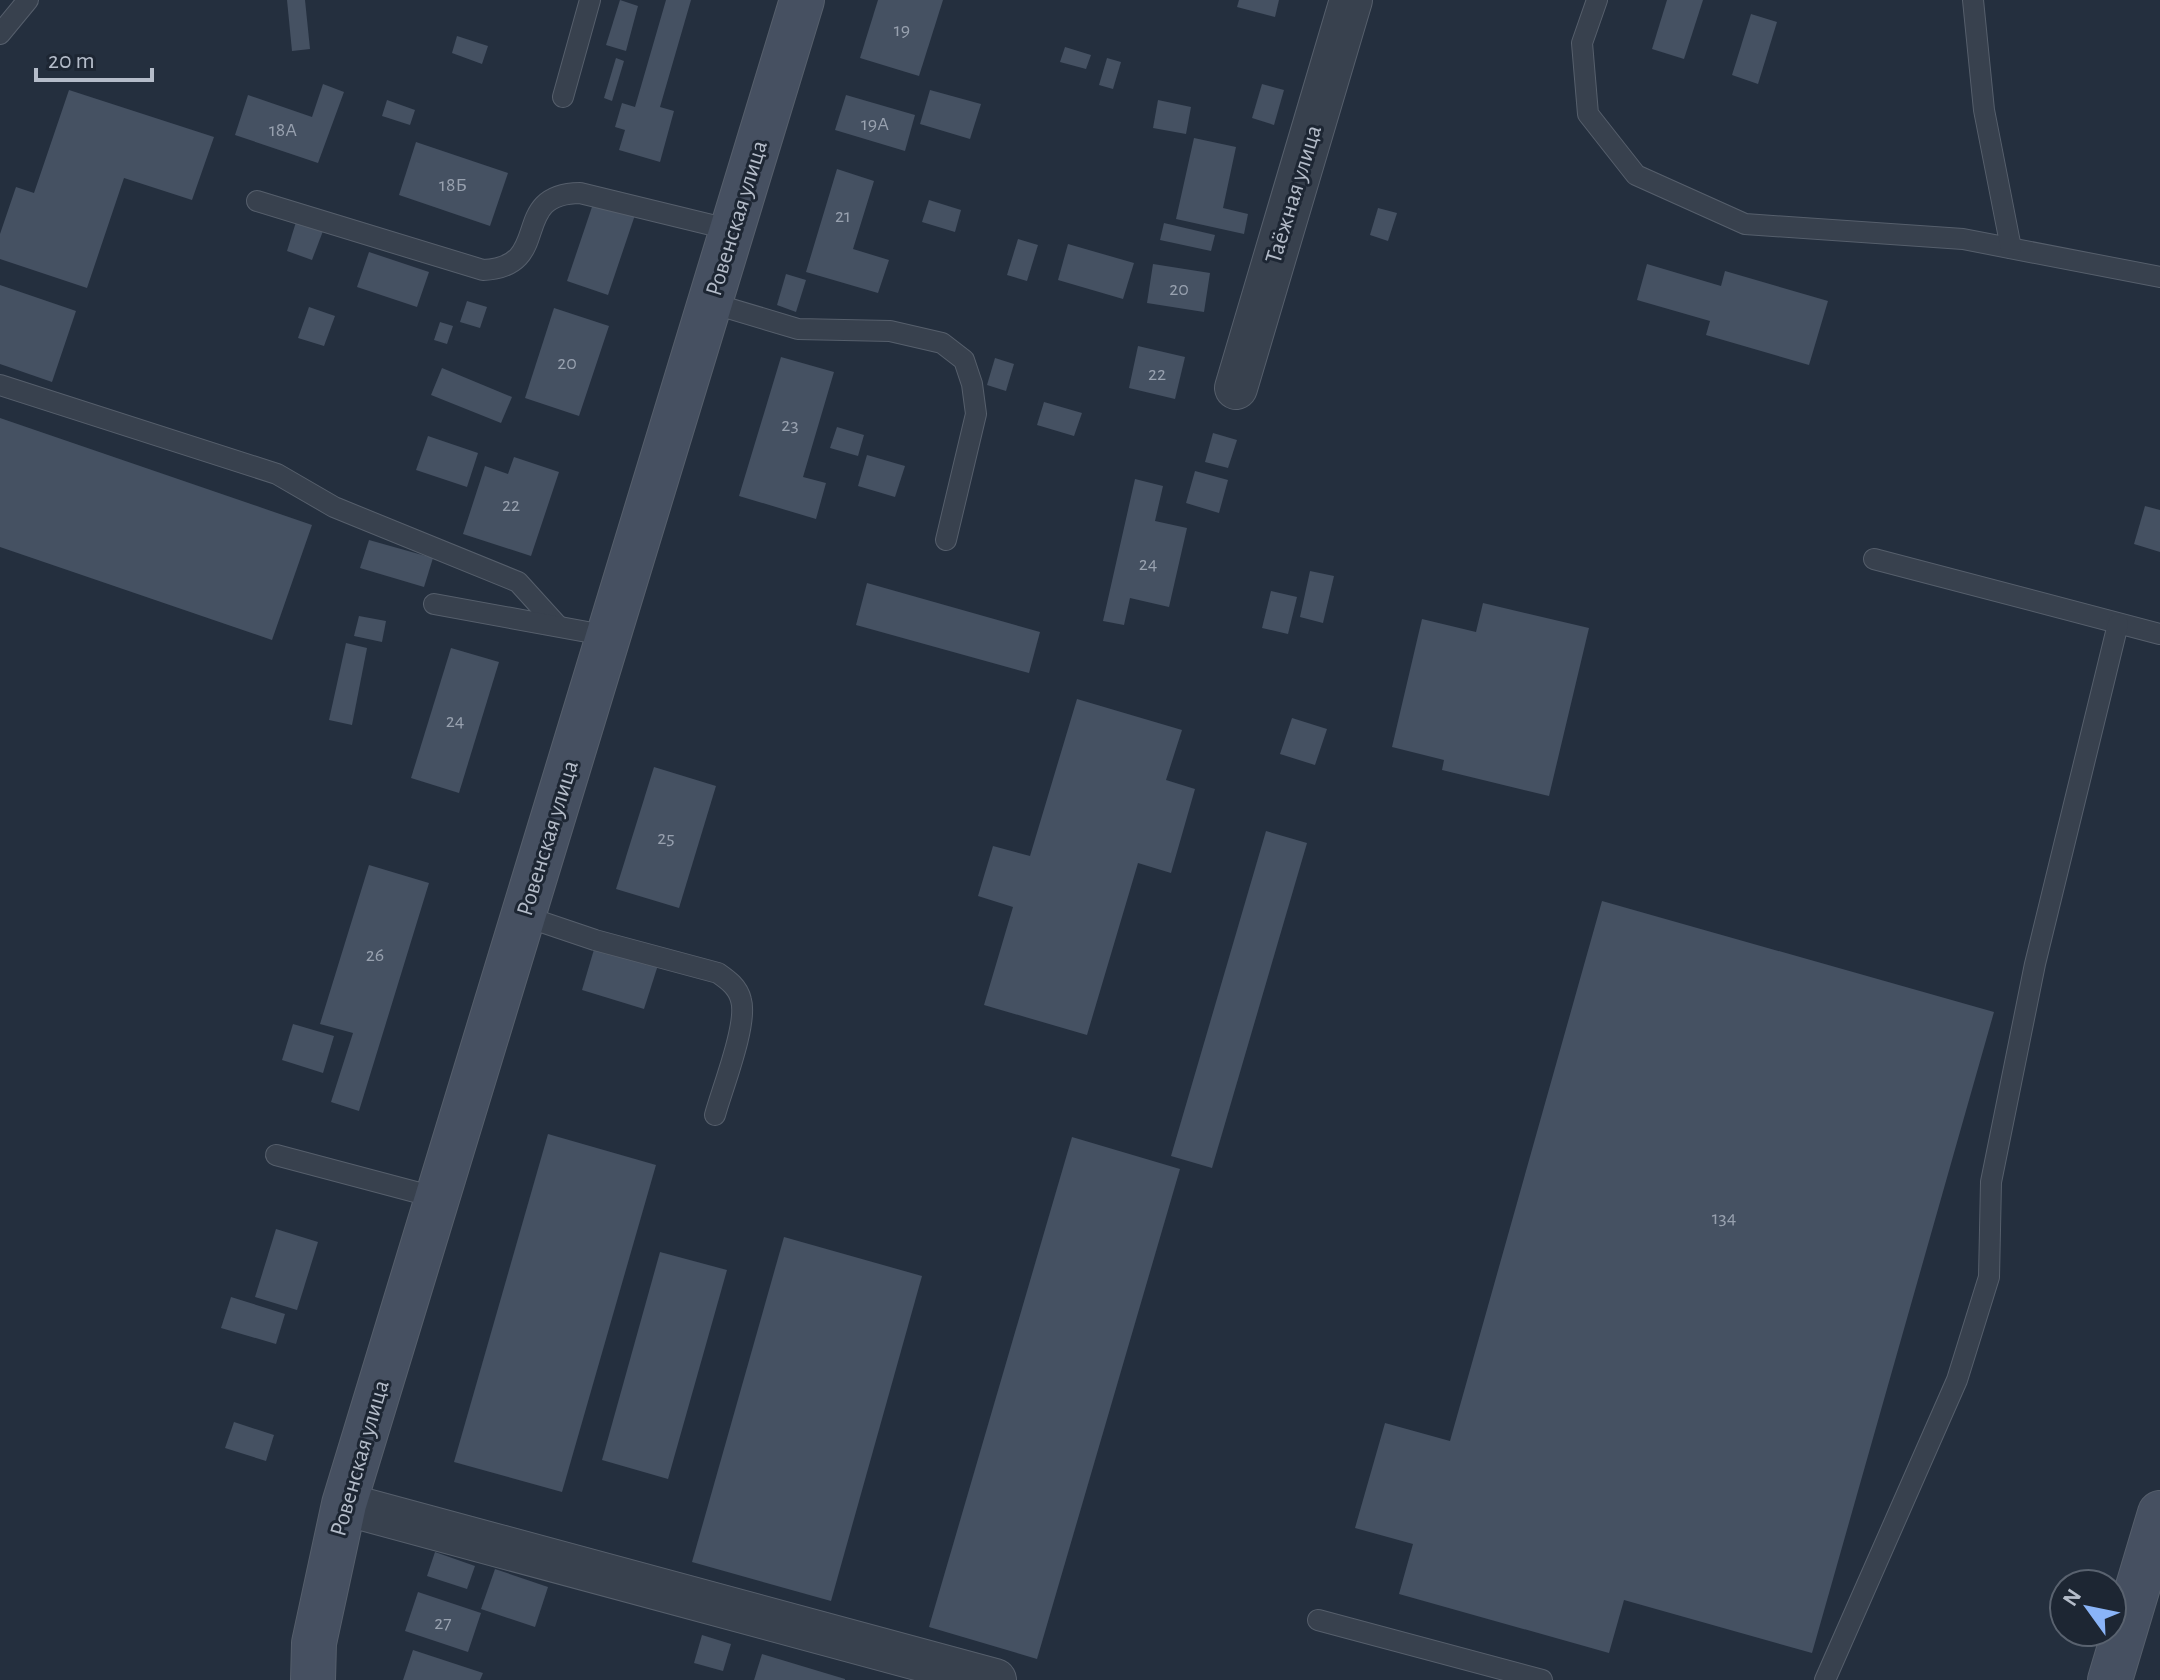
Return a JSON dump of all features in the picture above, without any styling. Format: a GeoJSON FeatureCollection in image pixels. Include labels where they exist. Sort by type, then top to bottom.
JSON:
{"type":"FeatureCollection","features":[{"type":"Feature","properties":{"kind":"main road","name":"Ровенская улица"},"geometry":{"type":"LineString","coordinates":[[313,1680],[314,1643],[344,1504],[802,0]]}},
{"type":"Feature","properties":{"kind":"main road"},"geometry":{"type":"LineString","coordinates":[[2110,1680],[2160,1513]]}},
{"type":"Feature","properties":{"kind":"street","name":"Таёжная улица"},"geometry":{"type":"LineString","coordinates":[[1236,388],[1351,0]]}},
{"type":"Feature","properties":{"kind":"street"},"geometry":{"type":"LineString","coordinates":[[344,1504],[995,1680]]}},
{"type":"Feature","properties":{"kind":"lane"},"geometry":{"type":"LineString","coordinates":[[0,34],[28,0]]}},
{"type":"Feature","properties":{"kind":"lane"},"geometry":{"type":"LineString","coordinates":[[563,97],[590,0]]}},
{"type":"Feature","properties":{"kind":"lane"},"geometry":{"type":"LineString","coordinates":[[1597,0],[1582,43],[1588,114],[1636,175],[1745,224],[1963,239],[2160,277]]}},
{"type":"Feature","properties":{"kind":"lane"},"geometry":{"type":"LineString","coordinates":[[1973,0],[1984,110],[2011,248]]}},
{"type":"Feature","properties":{"kind":"lane"},"geometry":{"type":"LineString","coordinates":[[257,201],[483,270],[499,269],[513,263],[523,252],[540,208],[551,197],[565,193],[580,193],[732,230]]}},
{"type":"Feature","properties":{"kind":"lane"},"geometry":{"type":"LineString","coordinates":[[711,303],[798,329],[890,331],[942,343],[964,360],[972,384],[976,414],[946,540]]}},
{"type":"Feature","properties":{"kind":"lane"},"geometry":{"type":"LineString","coordinates":[[0,385],[277,474],[334,507],[518,582],[557,625]]}},
{"type":"Feature","properties":{"kind":"lane"},"geometry":{"type":"LineString","coordinates":[[1874,559],[2160,634]]}},
{"type":"Feature","properties":{"kind":"lane"},"geometry":{"type":"LineString","coordinates":[[434,604],[609,636]]}},
{"type":"Feature","properties":{"kind":"lane"},"geometry":{"type":"LineString","coordinates":[[1825,1680],[1957,1380],[1989,1277],[1991,1182],[2035,964],[2118,624]]}},
{"type":"Feature","properties":{"kind":"lane"},"geometry":{"type":"LineString","coordinates":[[524,916],[595,940],[718,973],[733,984],[741,999],[744,1017],[715,1115]]}},
{"type":"Feature","properties":{"kind":"lane"},"geometry":{"type":"LineString","coordinates":[[276,1155],[438,1198]]}},
{"type":"Feature","properties":{"kind":"lane"},"geometry":{"type":"LineString","coordinates":[[1318,1620],[1542,1680]]}},
{"type":"Feature","properties":{"kind":"building"},"geometry":{"type":"Polygon","coordinates":[[[287,0],[305,0],[310,49],[292,51],[287,0]]]}},
{"type":"Feature","properties":{"kind":"building"},"geometry":{"type":"Polygon","coordinates":[[[620,0],[638,6],[626,51],[606,45],[620,0]]]}},
{"type":"Feature","properties":{"kind":"building"},"geometry":{"type":"Polygon","coordinates":[[[666,0],[691,0],[660,107],[674,111],[660,162],[619,150],[625,130],[615,127],[622,103],[635,107],[666,0]]]}},
{"type":"Feature","properties":{"kind":"building"},"geometry":{"type":"Polygon","coordinates":[[[878,0],[943,0],[919,76],[860,58],[878,0]]]}},
{"type":"Feature","properties":{"kind":"building"},"geometry":{"type":"Polygon","coordinates":[[[1239,0],[1279,0],[1275,17],[1237,7],[1239,0]]]}},
{"type":"Feature","properties":{"kind":"building"},"geometry":{"type":"Polygon","coordinates":[[[1667,0],[1703,0],[1684,59],[1652,49],[1667,0]]]}},
{"type":"Feature","properties":{"kind":"building"},"geometry":{"type":"Polygon","coordinates":[[[1751,14],[1777,22],[1758,84],[1732,75],[1751,14]]]}},
{"type":"Feature","properties":{"kind":"building"},"geometry":{"type":"Polygon","coordinates":[[[457,36],[488,46],[482,64],[452,53],[457,36]]]}},
{"type":"Feature","properties":{"kind":"building"},"geometry":{"type":"Polygon","coordinates":[[[1065,47],[1091,55],[1086,69],[1060,62],[1065,47]]]}},
{"type":"Feature","properties":{"kind":"building"},"geometry":{"type":"Polygon","coordinates":[[[616,58],[624,61],[612,101],[604,98],[616,58]]]}},
{"type":"Feature","properties":{"kind":"building"},"geometry":{"type":"Polygon","coordinates":[[[1107,58],[1121,62],[1113,89],[1099,85],[1107,58]]]}},
{"type":"Feature","properties":{"kind":"building"},"geometry":{"type":"Polygon","coordinates":[[[323,84],[344,92],[318,163],[235,135],[248,95],[312,117],[323,84]]]}},
{"type":"Feature","properties":{"kind":"building"},"geometry":{"type":"Polygon","coordinates":[[[1262,84],[1284,90],[1274,125],[1252,118],[1262,84]]]}},
{"type":"Feature","properties":{"kind":"building"},"geometry":{"type":"Polygon","coordinates":[[[69,90],[214,137],[192,200],[124,178],[87,288],[0,259],[0,234],[16,187],[34,193],[69,90]]]}},
{"type":"Feature","properties":{"kind":"building"},"geometry":{"type":"Polygon","coordinates":[[[930,90],[981,104],[970,139],[920,124],[930,90]]]}},
{"type":"Feature","properties":{"kind":"building"},"geometry":{"type":"Polygon","coordinates":[[[846,95],[915,115],[905,151],[835,130],[846,95]]]}},
{"type":"Feature","properties":{"kind":"building"},"geometry":{"type":"Polygon","coordinates":[[[387,100],[415,110],[410,125],[382,116],[387,100]]]}},
{"type":"Feature","properties":{"kind":"building"},"geometry":{"type":"Polygon","coordinates":[[[1158,100],[1191,107],[1186,134],[1153,128],[1158,100]]]}},
{"type":"Feature","properties":{"kind":"building"},"geometry":{"type":"Polygon","coordinates":[[[1194,138],[1236,147],[1223,208],[1248,214],[1244,234],[1176,219],[1194,138]]]}},
{"type":"Feature","properties":{"kind":"building"},"geometry":{"type":"Polygon","coordinates":[[[416,142],[508,173],[490,226],[399,195],[416,142]]]}},
{"type":"Feature","properties":{"kind":"building"},"geometry":{"type":"Polygon","coordinates":[[[837,169],[874,181],[853,249],[889,260],[878,293],[806,272],[837,169]]]}},
{"type":"Feature","properties":{"kind":"building"},"geometry":{"type":"Polygon","coordinates":[[[929,200],[961,210],[955,232],[922,222],[929,200]]]}},
{"type":"Feature","properties":{"kind":"building"},"geometry":{"type":"Polygon","coordinates":[[[594,201],[635,215],[608,295],[567,281],[594,201]]]}},
{"type":"Feature","properties":{"kind":"building"},"geometry":{"type":"Polygon","coordinates":[[[1378,208],[1397,213],[1388,241],[1370,235],[1378,208]]]}},
{"type":"Feature","properties":{"kind":"building"},"geometry":{"type":"Polygon","coordinates":[[[296,222],[323,231],[312,260],[287,251],[296,222]]]}},
{"type":"Feature","properties":{"kind":"building"},"geometry":{"type":"Polygon","coordinates":[[[1164,223],[1215,235],[1211,251],[1160,240],[1164,223]]]}},
{"type":"Feature","properties":{"kind":"building"},"geometry":{"type":"Polygon","coordinates":[[[1018,239],[1038,245],[1027,281],[1007,275],[1018,239]]]}},
{"type":"Feature","properties":{"kind":"building"},"geometry":{"type":"Polygon","coordinates":[[[1068,244],[1134,263],[1123,299],[1058,280],[1068,244]]]}},
{"type":"Feature","properties":{"kind":"building"},"geometry":{"type":"Polygon","coordinates":[[[369,252],[429,272],[417,307],[357,287],[369,252]]]}},
{"type":"Feature","properties":{"kind":"building"},"geometry":{"type":"Polygon","coordinates":[[[1153,264],[1210,273],[1204,312],[1147,303],[1153,264]]]}},
{"type":"Feature","properties":{"kind":"building"},"geometry":{"type":"Polygon","coordinates":[[[1647,264],[1721,286],[1725,271],[1828,301],[1809,365],[1706,335],[1710,321],[1637,300],[1647,264]]]}},
{"type":"Feature","properties":{"kind":"building"},"geometry":{"type":"Polygon","coordinates":[[[786,274],[806,280],[796,312],[777,305],[786,274]]]}},
{"type":"Feature","properties":{"kind":"building"},"geometry":{"type":"Polygon","coordinates":[[[0,285],[76,311],[52,382],[0,364],[0,285]]]}},
{"type":"Feature","properties":{"kind":"building"},"geometry":{"type":"Polygon","coordinates":[[[467,301],[487,307],[480,328],[460,322],[467,301]]]}},
{"type":"Feature","properties":{"kind":"building"},"geometry":{"type":"Polygon","coordinates":[[[309,307],[335,316],[324,346],[298,338],[309,307]]]}},
{"type":"Feature","properties":{"kind":"building"},"geometry":{"type":"Polygon","coordinates":[[[554,308],[609,326],[579,416],[525,398],[554,308]]]}},
{"type":"Feature","properties":{"kind":"building"},"geometry":{"type":"Polygon","coordinates":[[[440,322],[453,326],[447,344],[434,340],[440,322]]]}},
{"type":"Feature","properties":{"kind":"building"},"geometry":{"type":"Polygon","coordinates":[[[1138,346],[1185,357],[1175,399],[1129,388],[1138,346]]]}},
{"type":"Feature","properties":{"kind":"building"},"geometry":{"type":"Polygon","coordinates":[[[781,357],[834,372],[803,477],[826,483],[816,519],[739,496],[781,357]]]}},
{"type":"Feature","properties":{"kind":"building"},"geometry":{"type":"Polygon","coordinates":[[[995,358],[1014,364],[1006,391],[987,385],[995,358]]]}},
{"type":"Feature","properties":{"kind":"building"},"geometry":{"type":"Polygon","coordinates":[[[442,368],[512,397],[501,423],[431,395],[442,368]]]}},
{"type":"Feature","properties":{"kind":"building"},"geometry":{"type":"Polygon","coordinates":[[[1044,402],[1082,413],[1074,436],[1037,425],[1044,402]]]}},
{"type":"Feature","properties":{"kind":"building"},"geometry":{"type":"Polygon","coordinates":[[[0,418],[312,525],[272,640],[0,547],[0,418]]]}},
{"type":"Feature","properties":{"kind":"building"},"geometry":{"type":"Polygon","coordinates":[[[837,427],[864,435],[858,456],[830,448],[837,427]]]}},
{"type":"Feature","properties":{"kind":"building"},"geometry":{"type":"Polygon","coordinates":[[[1213,433],[1237,440],[1228,468],[1205,462],[1213,433]]]}},
{"type":"Feature","properties":{"kind":"building"},"geometry":{"type":"Polygon","coordinates":[[[428,436],[478,453],[467,487],[416,470],[428,436]]]}},
{"type":"Feature","properties":{"kind":"building"},"geometry":{"type":"Polygon","coordinates":[[[867,455],[905,466],[895,497],[858,486],[867,455]]]}},
{"type":"Feature","properties":{"kind":"building"},"geometry":{"type":"Polygon","coordinates":[[[514,457],[559,472],[531,556],[463,534],[485,466],[508,474],[514,457]]]}},
{"type":"Feature","properties":{"kind":"building"},"geometry":{"type":"Polygon","coordinates":[[[1195,471],[1228,480],[1219,513],[1186,503],[1195,471]]]}},
{"type":"Feature","properties":{"kind":"building"},"geometry":{"type":"Polygon","coordinates":[[[1135,479],[1163,486],[1155,521],[1187,528],[1169,607],[1130,598],[1124,625],[1103,621],[1135,479]]]}},
{"type":"Feature","properties":{"kind":"building"},"geometry":{"type":"Polygon","coordinates":[[[2145,506],[2160,510],[2160,552],[2134,544],[2145,506]]]}},
{"type":"Feature","properties":{"kind":"building"},"geometry":{"type":"Polygon","coordinates":[[[369,540],[433,558],[424,587],[360,568],[369,540]]]}},
{"type":"Feature","properties":{"kind":"building"},"geometry":{"type":"Polygon","coordinates":[[[1310,571],[1334,576],[1323,623],[1300,617],[1310,571]]]}},
{"type":"Feature","properties":{"kind":"building"},"geometry":{"type":"Polygon","coordinates":[[[867,583],[1040,632],[1029,673],[856,625],[867,583]]]}},
{"type":"Feature","properties":{"kind":"building"},"geometry":{"type":"Polygon","coordinates":[[[1271,591],[1297,597],[1288,634],[1262,628],[1271,591]]]}},
{"type":"Feature","properties":{"kind":"building"},"geometry":{"type":"Polygon","coordinates":[[[1483,603],[1589,628],[1549,796],[1442,770],[1444,760],[1392,747],[1422,619],[1476,632],[1483,603]]]}},
{"type":"Feature","properties":{"kind":"building"},"geometry":{"type":"Polygon","coordinates":[[[359,616],[386,621],[382,642],[354,636],[359,616]]]}},
{"type":"Feature","properties":{"kind":"building"},"geometry":{"type":"Polygon","coordinates":[[[346,643],[367,648],[352,725],[329,720],[346,643]]]}},
{"type":"Feature","properties":{"kind":"building"},"geometry":{"type":"Polygon","coordinates":[[[451,648],[499,662],[459,793],[411,778],[451,648]]]}},
{"type":"Feature","properties":{"kind":"building"},"geometry":{"type":"Polygon","coordinates":[[[1077,699],[1182,730],[1166,780],[1195,789],[1171,873],[1138,863],[1087,1035],[984,1005],[1013,907],[978,896],[993,846],[1030,856],[1077,699]]]}},
{"type":"Feature","properties":{"kind":"building"},"geometry":{"type":"Polygon","coordinates":[[[1292,718],[1327,729],[1315,765],[1280,754],[1292,718]]]}},
{"type":"Feature","properties":{"kind":"building"},"geometry":{"type":"Polygon","coordinates":[[[654,767],[716,786],[679,908],[616,889],[654,767]]]}},
{"type":"Feature","properties":{"kind":"building"},"geometry":{"type":"Polygon","coordinates":[[[1266,831],[1307,843],[1212,1168],[1171,1156],[1266,831]]]}},
{"type":"Feature","properties":{"kind":"building"},"geometry":{"type":"Polygon","coordinates":[[[369,865],[429,883],[359,1111],[331,1102],[353,1033],[320,1024],[369,865]]]}},
{"type":"Feature","properties":{"kind":"building"},"geometry":{"type":"Polygon","coordinates":[[[1602,901],[1994,1012],[1812,1653],[1624,1600],[1609,1653],[1399,1594],[1413,1544],[1355,1528],[1385,1423],[1450,1441],[1602,901]]]}},
{"type":"Feature","properties":{"kind":"building"},"geometry":{"type":"Polygon","coordinates":[[[595,946],[658,965],[644,1009],[582,990],[595,946]]]}},
{"type":"Feature","properties":{"kind":"building"},"geometry":{"type":"Polygon","coordinates":[[[293,1024],[334,1036],[323,1073],[282,1060],[293,1024]]]}},
{"type":"Feature","properties":{"kind":"building"},"geometry":{"type":"Polygon","coordinates":[[[548,1134],[656,1165],[562,1492],[454,1462],[548,1134]]]}},
{"type":"Feature","properties":{"kind":"building"},"geometry":{"type":"Polygon","coordinates":[[[1072,1137],[1180,1169],[1037,1659],[929,1627],[1072,1137]]]}},
{"type":"Feature","properties":{"kind":"building"},"geometry":{"type":"Polygon","coordinates":[[[276,1229],[318,1242],[297,1310],[255,1297],[276,1229]]]}},
{"type":"Feature","properties":{"kind":"building"},"geometry":{"type":"Polygon","coordinates":[[[784,1237],[922,1276],[831,1601],[692,1562],[784,1237]]]}},
{"type":"Feature","properties":{"kind":"building"},"geometry":{"type":"Polygon","coordinates":[[[660,1252],[727,1270],[668,1479],[602,1460],[660,1252]]]}},
{"type":"Feature","properties":{"kind":"building"},"geometry":{"type":"Polygon","coordinates":[[[231,1297],[285,1314],[276,1344],[221,1328],[231,1297]]]}},
{"type":"Feature","properties":{"kind":"building"},"geometry":{"type":"Polygon","coordinates":[[[234,1422],[274,1435],[266,1461],[225,1448],[234,1422]]]}},
{"type":"Feature","properties":{"kind":"building"},"geometry":{"type":"Polygon","coordinates":[[[435,1552],[475,1566],[467,1589],[427,1576],[435,1552]]]}},
{"type":"Feature","properties":{"kind":"building"},"geometry":{"type":"Polygon","coordinates":[[[495,1569],[548,1587],[535,1627],[481,1609],[495,1569]]]}},
{"type":"Feature","properties":{"kind":"building"},"geometry":{"type":"Polygon","coordinates":[[[418,1592],[481,1613],[468,1652],[405,1631],[418,1592]]]}},
{"type":"Feature","properties":{"kind":"building"},"geometry":{"type":"Polygon","coordinates":[[[702,1635],[731,1644],[723,1671],[694,1663],[702,1635]]]}},
{"type":"Feature","properties":{"kind":"building"},"geometry":{"type":"Polygon","coordinates":[[[413,1650],[483,1673],[480,1680],[403,1680],[413,1650]]]}},
{"type":"Feature","properties":{"kind":"building"},"geometry":{"type":"Polygon","coordinates":[[[762,1654],[845,1679],[845,1680],[754,1680],[762,1654]]]}}]}
